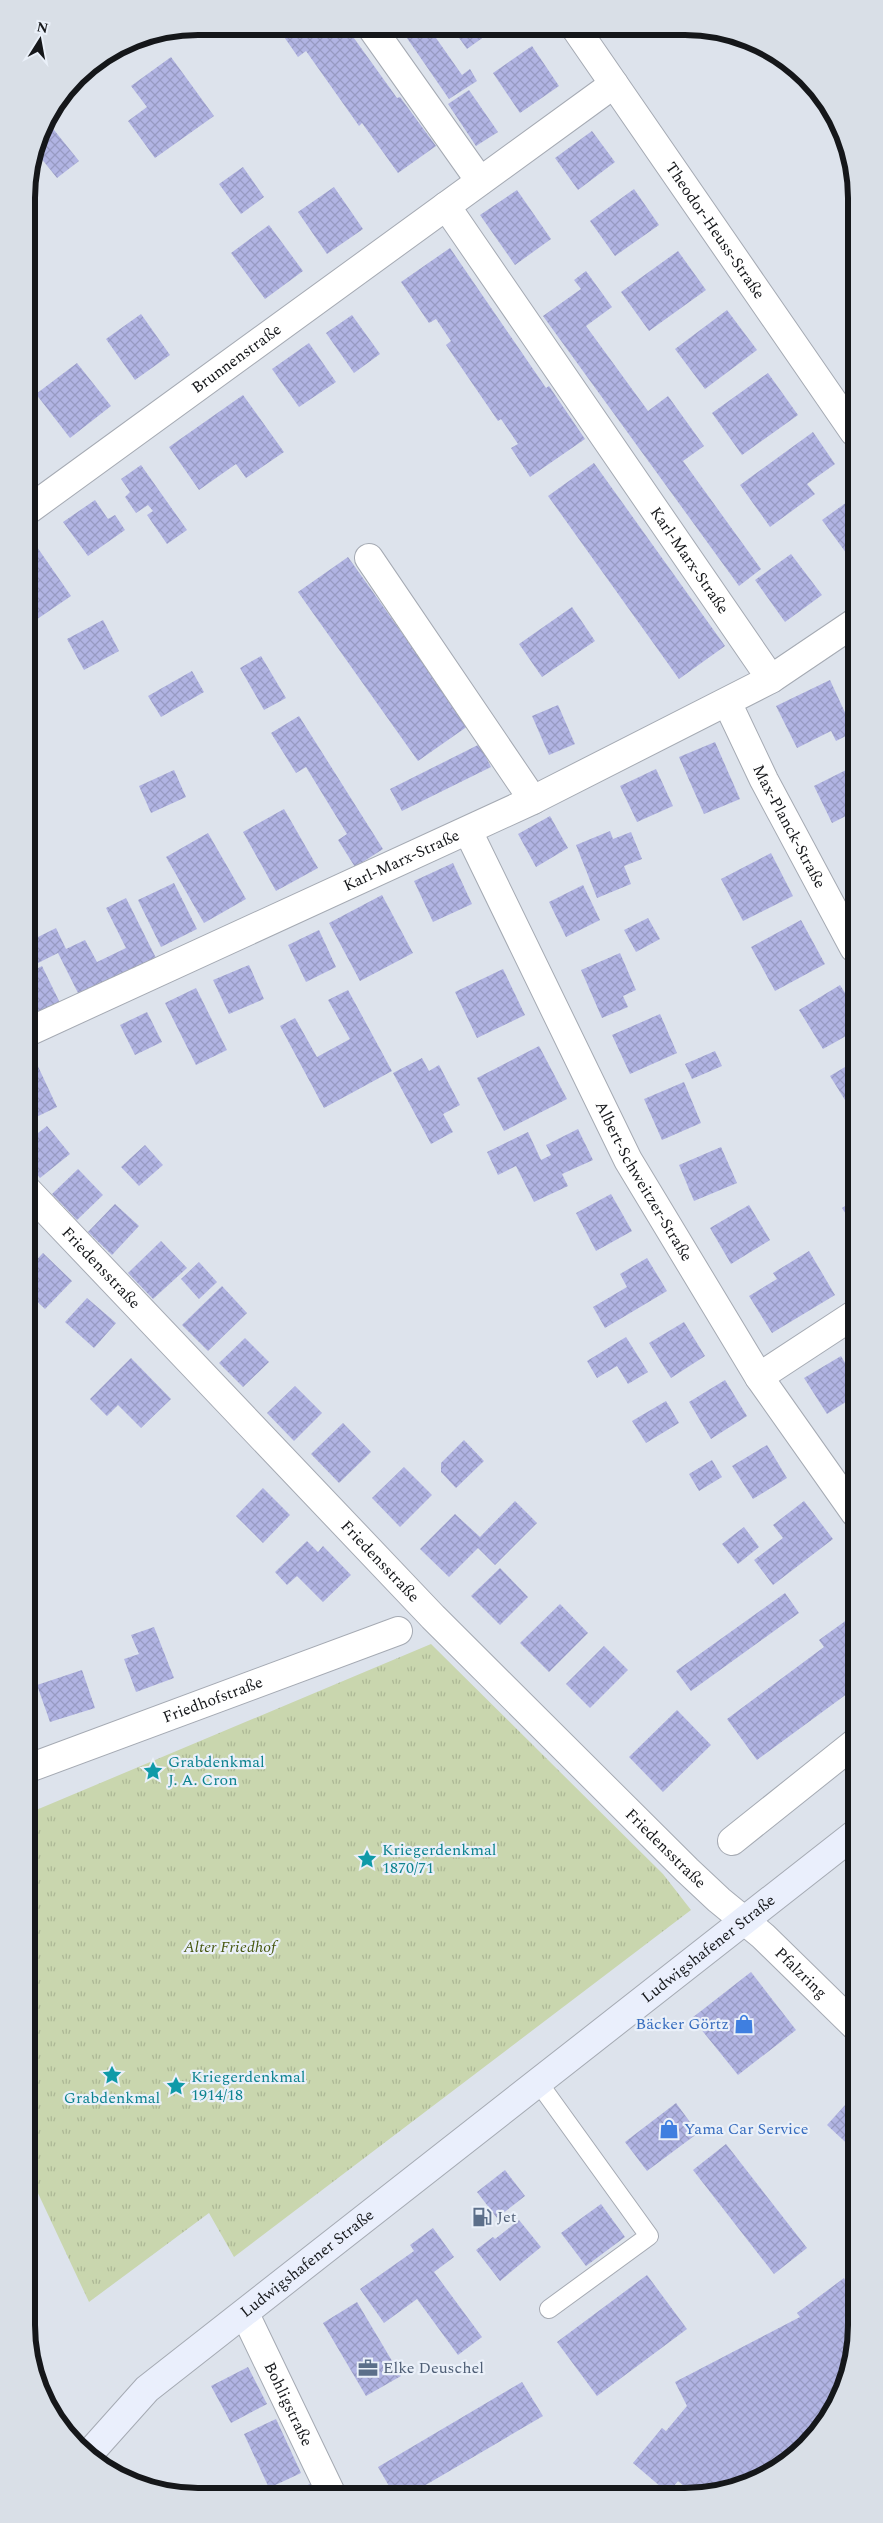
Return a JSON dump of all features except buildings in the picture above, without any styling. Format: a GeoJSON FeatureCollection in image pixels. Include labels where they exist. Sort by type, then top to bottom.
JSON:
{"type":"FeatureCollection","features":[{"type":"Feature","properties":{"kind":"main road","name":"Ludwigshafener Straße"},"geometry":{"type":"LineString","coordinates":[[93,2449],[147,2389],[848,1839]]}},
{"type":"Feature","properties":{"kind":"street"},"geometry":{"type":"LineString","coordinates":[[377,35],[480,181]]}},
{"type":"Feature","properties":{"kind":"street","name":"Theodor-Heuss-Straße"},"geometry":{"type":"LineString","coordinates":[[580,35],[848,423]]}},
{"type":"Feature","properties":{"kind":"street","name":"Brunnenstraße"},"geometry":{"type":"LineString","coordinates":[[35,505],[614,84]]}},
{"type":"Feature","properties":{"kind":"street","name":"Karl-Marx-Straße"},"geometry":{"type":"LineString","coordinates":[[446,206],[771,679]]}},
{"type":"Feature","properties":{"kind":"street"},"geometry":{"type":"LineString","coordinates":[[369,558],[533,800]]}},
{"type":"Feature","properties":{"kind":"street","name":"Karl-Marx-Straße"},"geometry":{"type":"LineString","coordinates":[[35,1029],[533,800],[771,679],[848,627]]}},
{"type":"Feature","properties":{"kind":"street","name":"Max-Planck-Straße"},"geometry":{"type":"LineString","coordinates":[[727,702],[764,780],[848,937]]}},
{"type":"Feature","properties":{"kind":"street","name":"Albert-Schweitzer-Straße"},"geometry":{"type":"LineString","coordinates":[[468,831],[628,1160],[759,1377],[848,1503]]}},
{"type":"Feature","properties":{"kind":"street","name":"Friedensstraße"},"geometry":{"type":"LineString","coordinates":[[35,1197],[433,1617],[585,1771],[719,1900],[745,1920]]}},
{"type":"Feature","properties":{"kind":"street"},"geometry":{"type":"LineString","coordinates":[[759,1377],[848,1319]]}},
{"type":"Feature","properties":{"kind":"street","name":"Friedhofstraße"},"geometry":{"type":"LineString","coordinates":[[35,1766],[398,1630]]}},
{"type":"Feature","properties":{"kind":"street"},"geometry":{"type":"LineString","coordinates":[[732,1841],[848,1748]]}},
{"type":"Feature","properties":{"kind":"street","name":"Pfalzring"},"geometry":{"type":"LineString","coordinates":[[745,1920],[848,2019]]}},
{"type":"Feature","properties":{"kind":"street","name":"Bohligstraße"},"geometry":{"type":"LineString","coordinates":[[244,2314],[329,2488]]}},
{"type":"Feature","properties":{"kind":"lane"},"geometry":{"type":"LineString","coordinates":[[538,2082],[649,2236],[549,2309]]}},
{"type":"Feature","properties":{"kind":"green space","name":"Alter Friedhof"},"geometry":{"type":"Polygon","coordinates":[[[431,1644],[663,1874],[691,1910],[234,2257],[209,2213],[89,2302],[35,2187],[35,1810],[431,1644]]]}},
{"type":"Feature","properties":{"kind":"place","name":"Grabdenkmal J. A. Cron"},"geometry":{"type":"Point","coordinates":[153,1771]}},
{"type":"Feature","properties":{"kind":"place","name":"Kriegerdenkmal 1870/71"},"geometry":{"type":"Point","coordinates":[367,1859]}},
{"type":"Feature","properties":{"kind":"place","name":"Bäcker Görtz"},"geometry":{"type":"Point","coordinates":[744,2024]}},
{"type":"Feature","properties":{"kind":"place","name":"Grabdenkmal"},"geometry":{"type":"Point","coordinates":[112,2075]}},
{"type":"Feature","properties":{"kind":"place","name":"Kriegerdenkmal 1914/18"},"geometry":{"type":"Point","coordinates":[176,2086]}},
{"type":"Feature","properties":{"kind":"place","name":"Yama Car Service"},"geometry":{"type":"Point","coordinates":[669,2129]}},
{"type":"Feature","properties":{"kind":"place","name":"Jet"},"geometry":{"type":"Point","coordinates":[482,2217]}},
{"type":"Feature","properties":{"kind":"place","name":"Elke Deuschel"},"geometry":{"type":"Point","coordinates":[368,2368]}}]}
